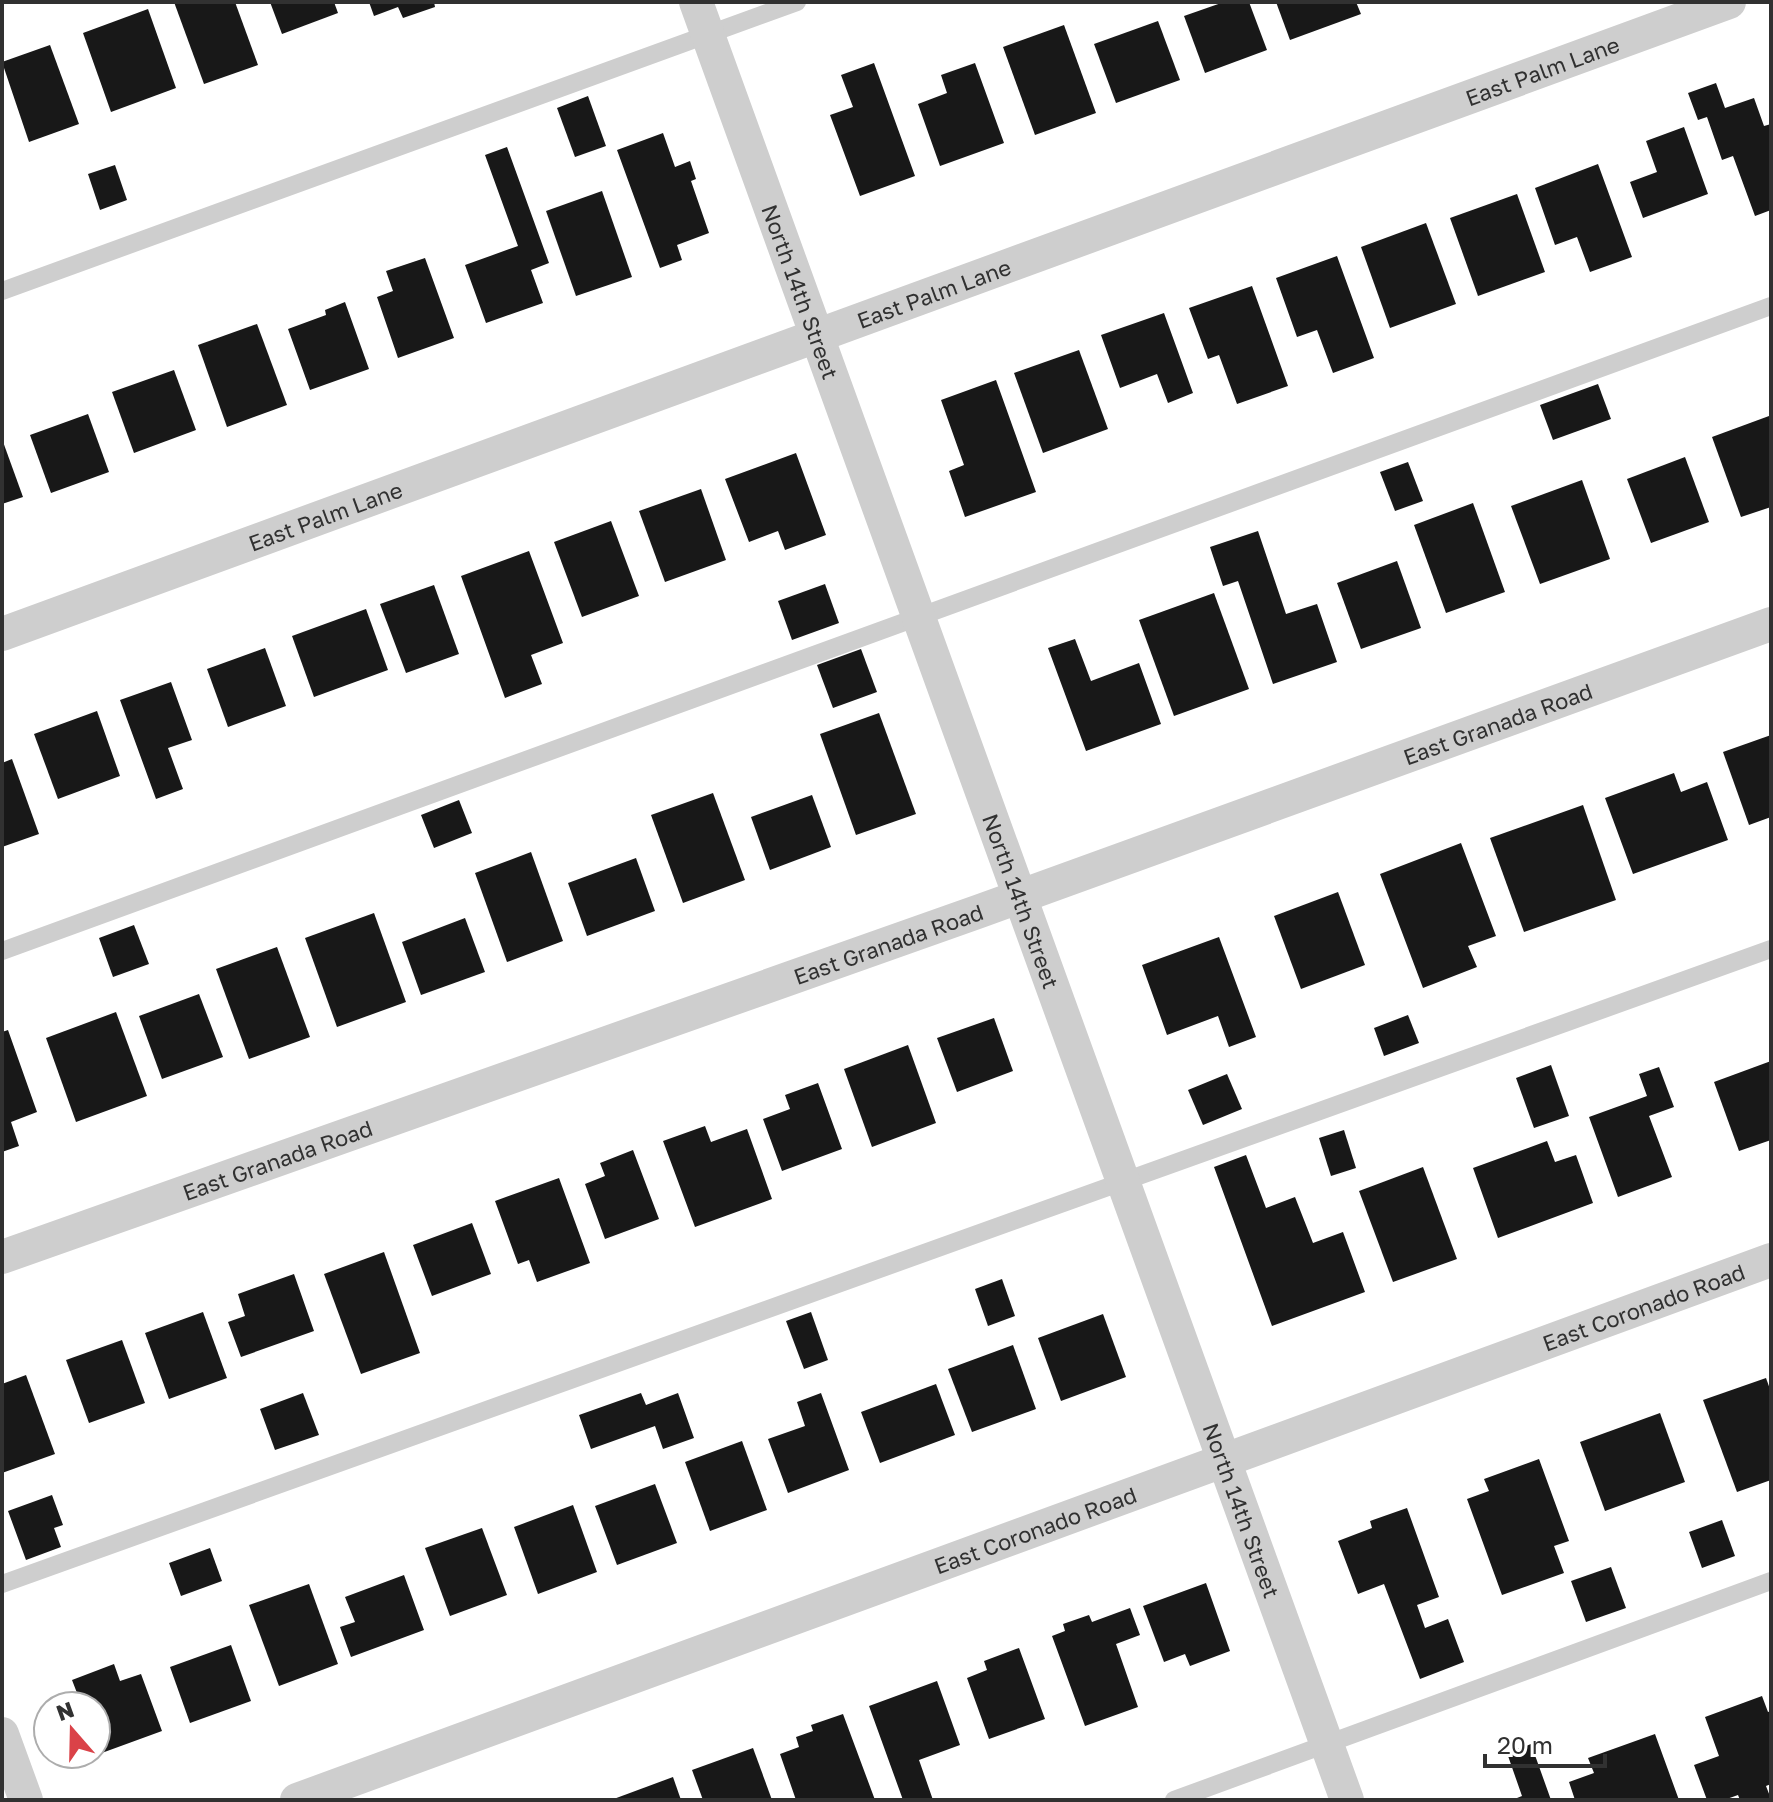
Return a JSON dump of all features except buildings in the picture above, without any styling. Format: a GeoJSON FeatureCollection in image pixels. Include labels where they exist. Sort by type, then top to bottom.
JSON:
{"type":"FeatureCollection","features":[{"type":"Feature","properties":{"kind":"street","name":"North 14th Street"},"geometry":{"type":"LineString","coordinates":[[696,2],[1347,1800]]}},
{"type":"Feature","properties":{"kind":"street","name":"East Palm Lane"},"geometry":{"type":"LineString","coordinates":[[2,634],[1729,2]]}},
{"type":"Feature","properties":{"kind":"street","name":"East Granada Road"},"geometry":{"type":"LineString","coordinates":[[2,1257],[1020,896],[1771,624]]}},
{"type":"Feature","properties":{"kind":"street","name":"East Coronado Road"},"geometry":{"type":"LineString","coordinates":[[297,1800],[1771,1260]]}},
{"type":"Feature","properties":{"kind":"street"},"geometry":{"type":"LineString","coordinates":[[2,1734],[26,1800]]}},
{"type":"Feature","properties":{"kind":"lane"},"geometry":{"type":"LineString","coordinates":[[2,291],[797,2]]}},
{"type":"Feature","properties":{"kind":"lane"},"geometry":{"type":"LineString","coordinates":[[2,951],[1771,306]]}},
{"type":"Feature","properties":{"kind":"lane"},"geometry":{"type":"LineString","coordinates":[[2,1584],[1771,949]]}},
{"type":"Feature","properties":{"kind":"lane"},"geometry":{"type":"LineString","coordinates":[[1174,1800],[1771,1581]]}}]}
